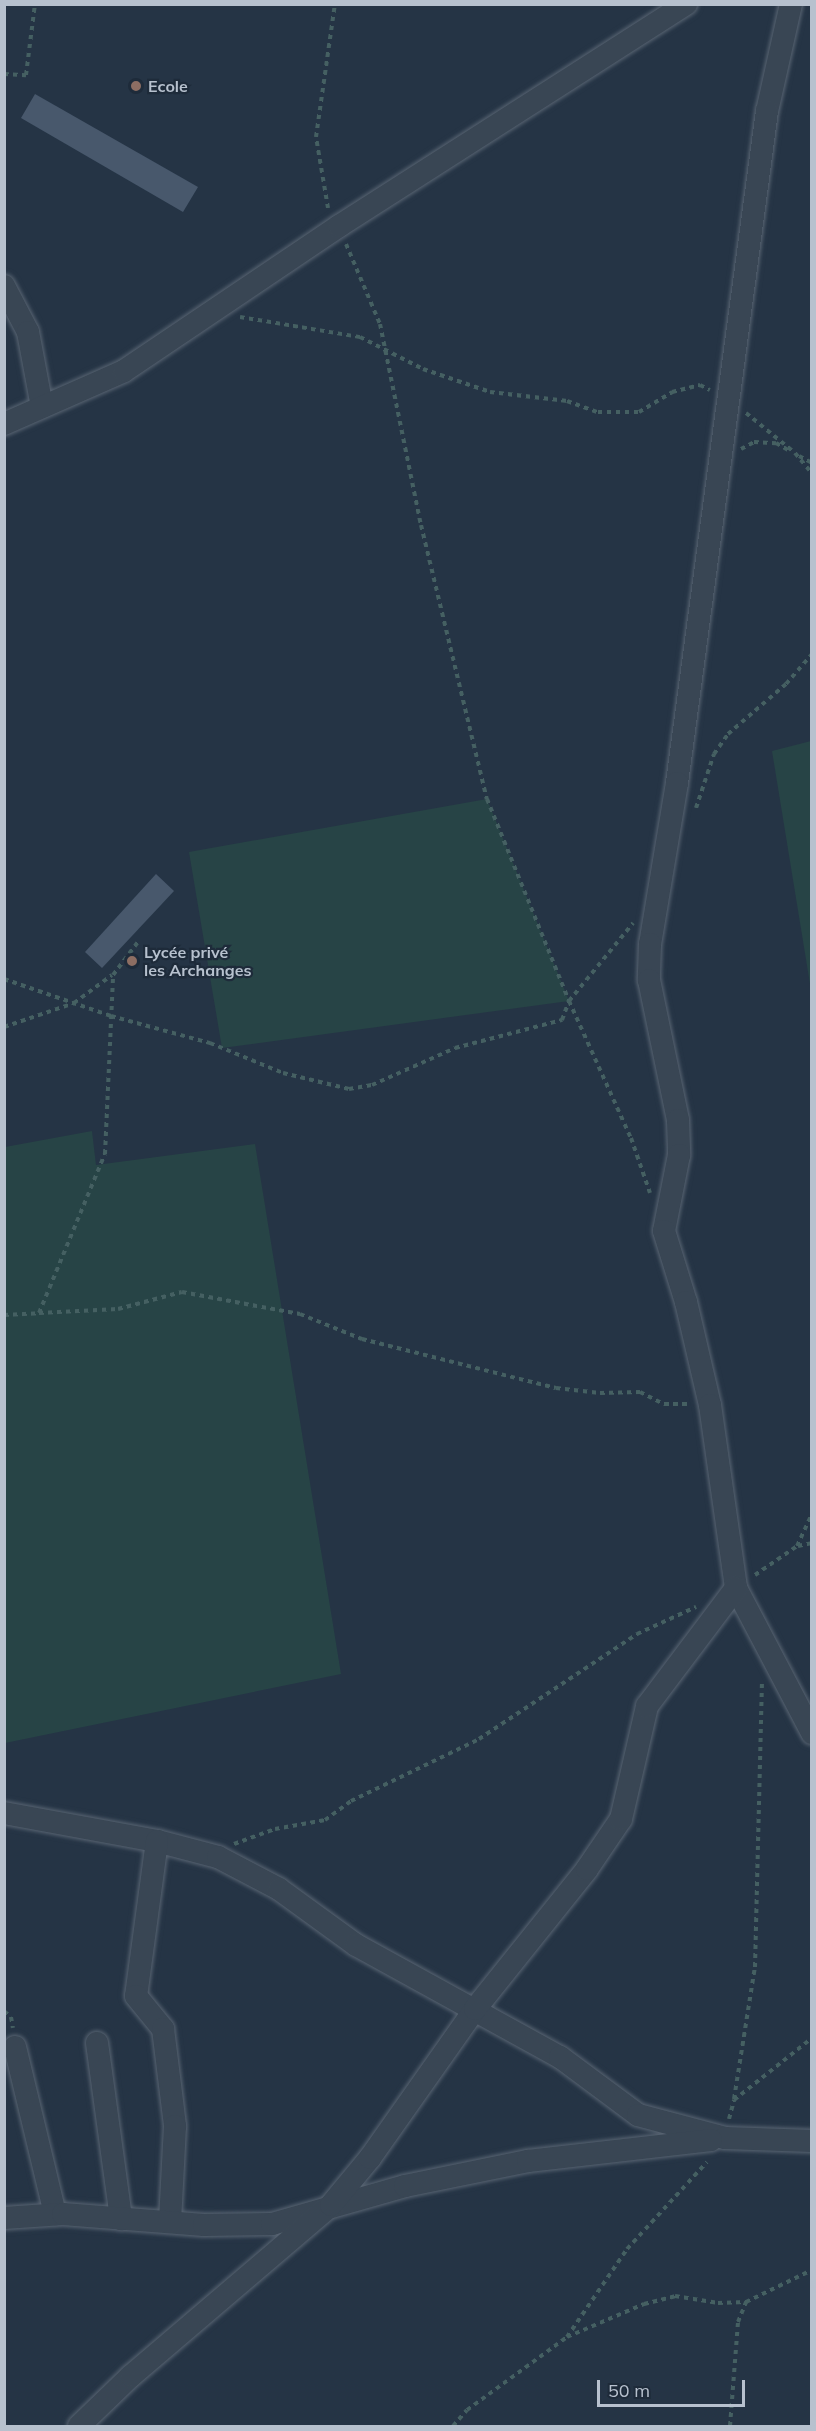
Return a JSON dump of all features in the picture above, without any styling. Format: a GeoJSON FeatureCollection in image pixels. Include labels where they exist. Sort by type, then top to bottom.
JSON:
{"type":"FeatureCollection","features":[{"type":"Feature","properties":{"kind":"street"},"geometry":{"type":"LineString","coordinates":[[4,424],[124,370],[339,226],[686,4]]}},
{"type":"Feature","properties":{"kind":"street"},"geometry":{"type":"LineString","coordinates":[[791,4],[767,111],[677,783],[650,944],[649,980],[678,1120],[679,1155],[664,1231],[686,1302],[710,1405],[736,1588],[812,1733]]}},
{"type":"Feature","properties":{"kind":"street"},"geometry":{"type":"LineString","coordinates":[[4,286],[28,332],[42,407]]}},
{"type":"Feature","properties":{"kind":"street"},"geometry":{"type":"LineString","coordinates":[[79,2427],[130,2376],[331,2205],[475,2009],[587,1869],[621,1819],[647,1706],[736,1588]]}},
{"type":"Feature","properties":{"kind":"street"},"geometry":{"type":"LineString","coordinates":[[4,1813],[157,1841],[218,1857],[279,1889],[356,1945],[560,2057],[638,2115],[724,2138]]}},
{"type":"Feature","properties":{"kind":"street"},"geometry":{"type":"LineString","coordinates":[[157,1841],[136,1996],[163,2029],[175,2126],[170,2222]]}},
{"type":"Feature","properties":{"kind":"street"},"geometry":{"type":"LineString","coordinates":[[97,2043],[121,2219]]}},
{"type":"Feature","properties":{"kind":"street"},"geometry":{"type":"LineString","coordinates":[[15,2047],[55,2214]]}},
{"type":"Feature","properties":{"kind":"street"},"geometry":{"type":"LineString","coordinates":[[4,2218],[55,2214],[170,2222],[272,2224],[331,2205],[528,2161],[724,2138],[812,2141]]}},
{"type":"Feature","properties":{"kind":"path"},"geometry":{"type":"LineString","coordinates":[[4,74],[26,75],[35,4]]}},
{"type":"Feature","properties":{"kind":"path"},"geometry":{"type":"LineString","coordinates":[[335,4],[316,136],[322,187],[330,214],[339,226],[380,324],[421,525],[488,799],[569,1001],[631,1138],[653,1200]]}},
{"type":"Feature","properties":{"kind":"path"},"geometry":{"type":"LineString","coordinates":[[213,311],[282,326],[360,337],[387,352],[490,392],[567,401],[598,412],[639,412],[663,395],[700,386],[727,397],[795,453],[812,473]]}},
{"type":"Feature","properties":{"kind":"path"},"geometry":{"type":"LineString","coordinates":[[718,465],[754,442],[776,443],[812,463]]}},
{"type":"Feature","properties":{"kind":"path"},"geometry":{"type":"LineString","coordinates":[[4,1027],[74,1003],[113,975],[138,942]]}},
{"type":"Feature","properties":{"kind":"path"},"geometry":{"type":"LineString","coordinates":[[39,1313],[105,1154],[113,975]]}},
{"type":"Feature","properties":{"kind":"path"},"geometry":{"type":"LineString","coordinates":[[4,979],[111,1016],[210,1043],[283,1073],[349,1089],[372,1085],[455,1048],[562,1020],[569,1001]]}},
{"type":"Feature","properties":{"kind":"path"},"geometry":{"type":"LineString","coordinates":[[4,1315],[118,1309],[182,1292],[300,1314],[362,1339],[556,1388],[600,1393],[640,1392],[664,1404],[710,1405]]}},
{"type":"Feature","properties":{"kind":"path"},"geometry":{"type":"LineString","coordinates":[[797,1546],[812,1514]]}},
{"type":"Feature","properties":{"kind":"path"},"geometry":{"type":"LineString","coordinates":[[736,1588],[797,1546],[812,1543]]}},
{"type":"Feature","properties":{"kind":"path"},"geometry":{"type":"LineString","coordinates":[[218,1857],[241,1839],[325,1820],[351,1801],[479,1739],[637,1634],[707,1602]]}},
{"type":"Feature","properties":{"kind":"path"},"geometry":{"type":"LineString","coordinates":[[567,2337],[627,2249],[724,2138],[734,2100],[755,1967],[759,1749],[767,1647]]}},
{"type":"Feature","properties":{"kind":"path"},"geometry":{"type":"LineString","coordinates":[[734,2100],[812,2038]]}},
{"type":"Feature","properties":{"kind":"path"},"geometry":{"type":"LineString","coordinates":[[453,2427],[467,2410],[567,2337],[644,2304],[675,2296],[718,2303],[746,2302],[812,2270]]}},
{"type":"Feature","properties":{"kind":"path"},"geometry":{"type":"LineString","coordinates":[[730,2427],[738,2322],[746,2302]]}},
{"type":"Feature","properties":{"kind":"green space"},"geometry":{"type":"Polygon","coordinates":[[[812,741],[811,990],[772,751],[812,741]]]}},
{"type":"Feature","properties":{"kind":"green space"},"geometry":{"type":"Polygon","coordinates":[[[487,799],[569,1001],[222,1048],[189,852],[487,799]]]}},
{"type":"Feature","properties":{"kind":"green space"},"geometry":{"type":"Polygon","coordinates":[[[92,1131],[96,1165],[255,1144],[341,1674],[5,1743],[5,1147],[92,1131]]]}},
{"type":"Feature","properties":{"kind":"building"},"geometry":{"type":"Polygon","coordinates":[[[35,94],[198,187],[183,212],[21,118],[35,94]]]}},
{"type":"Feature","properties":{"kind":"building"},"geometry":{"type":"Polygon","coordinates":[[[156,874],[174,891],[102,968],[85,952],[156,874]]]}},
{"type":"Feature","properties":{"kind":"place","name":"Ecole"},"geometry":{"type":"Point","coordinates":[136,86]}},
{"type":"Feature","properties":{"kind":"place","name":"Lycée privé les Archanges"},"geometry":{"type":"Point","coordinates":[132,961]}}]}
